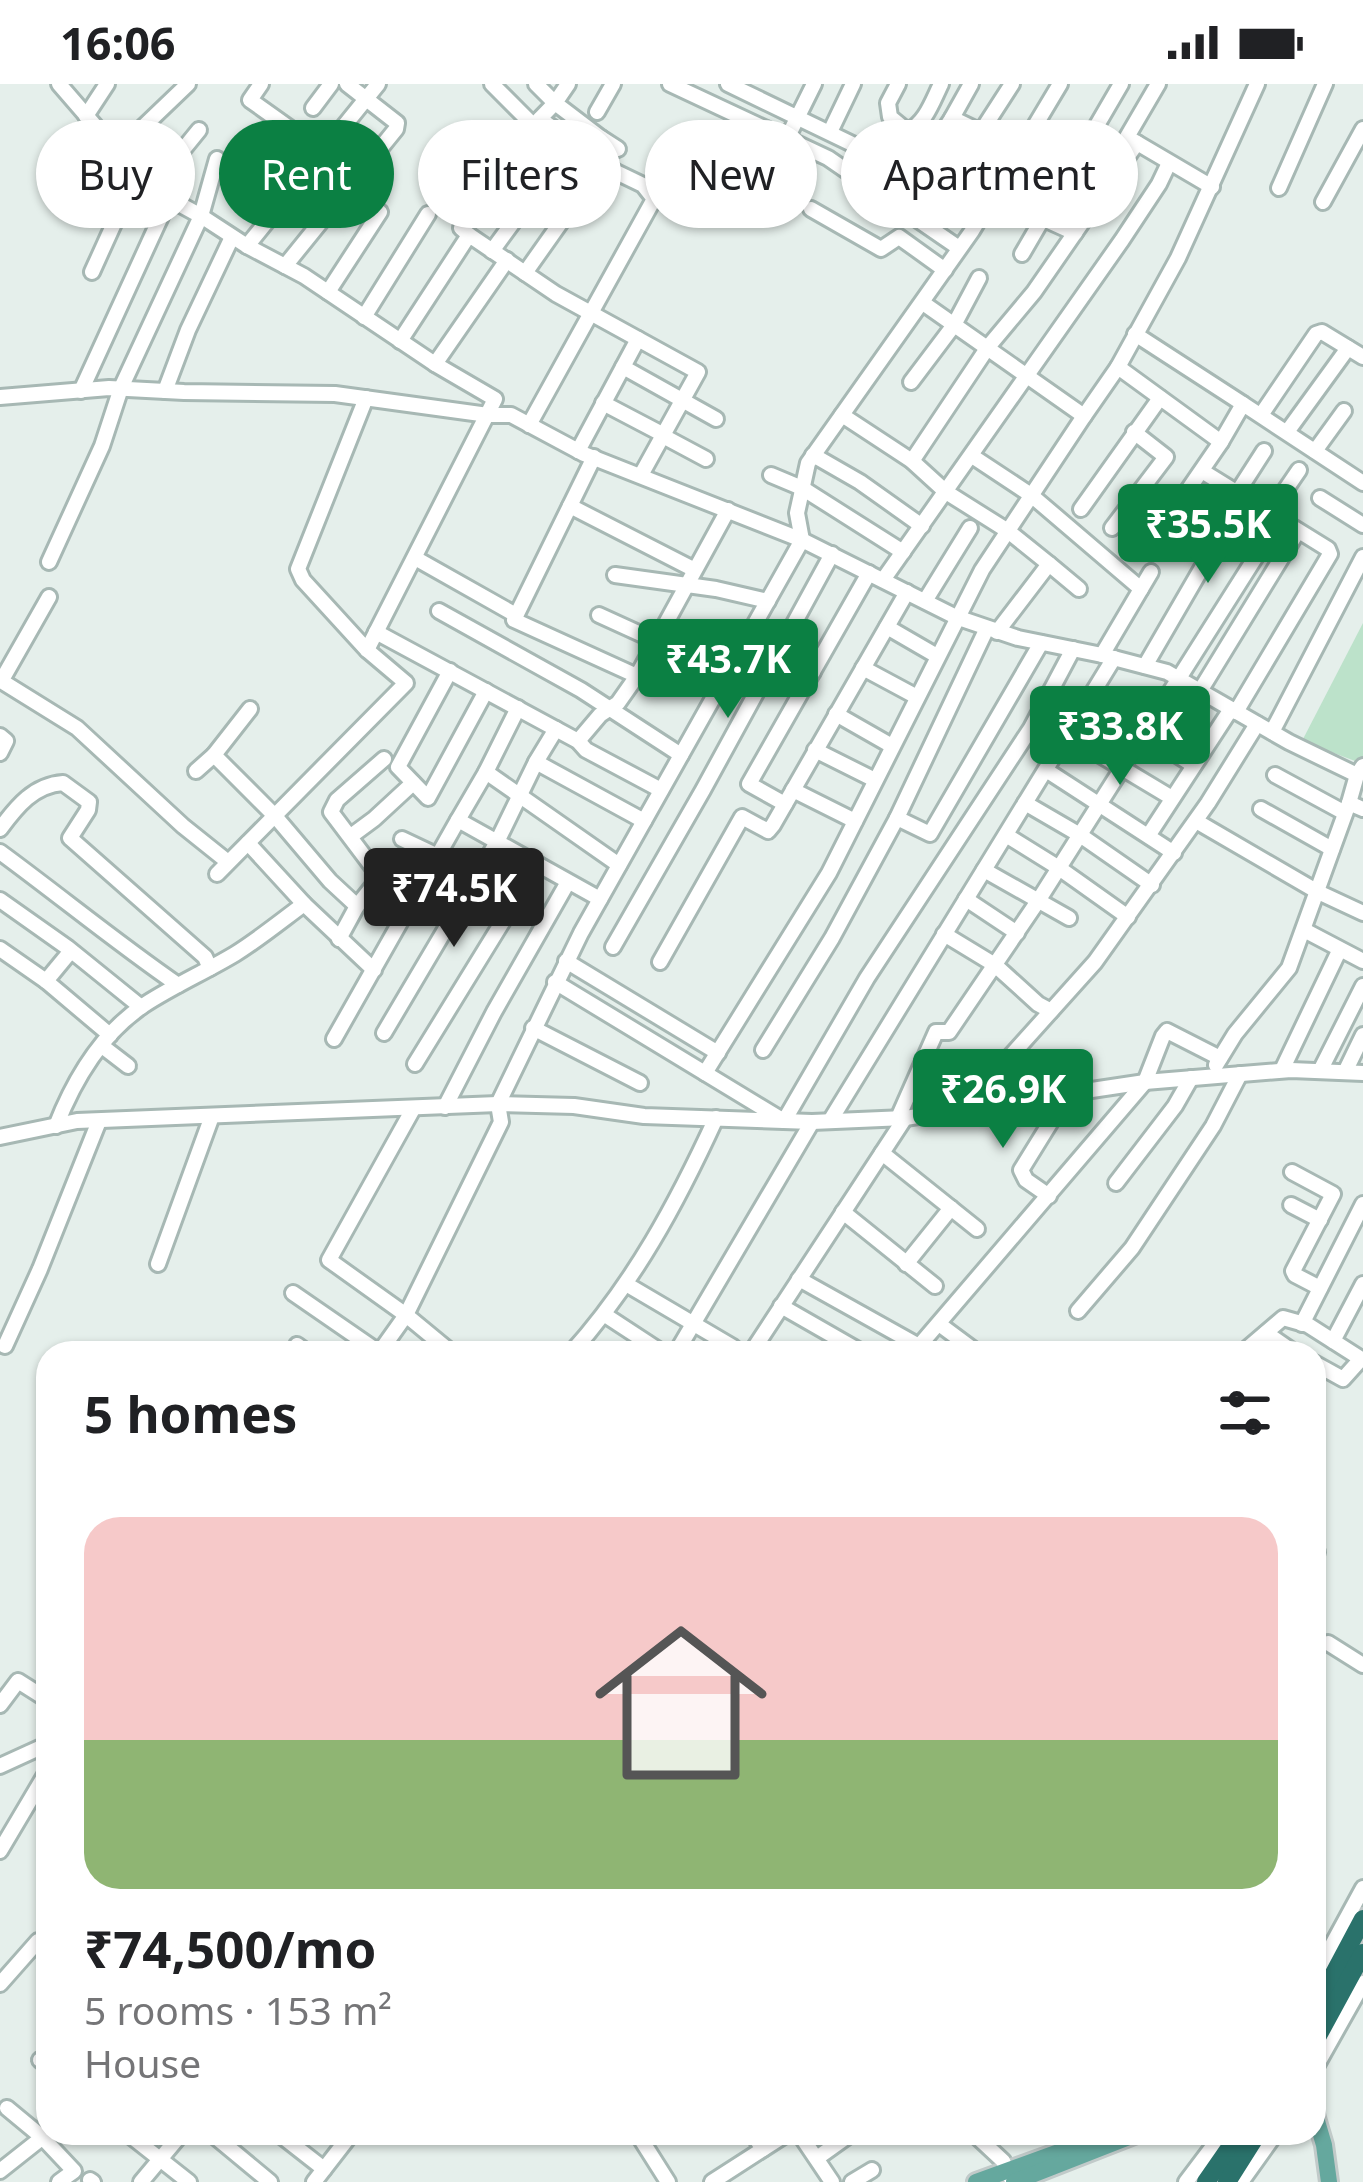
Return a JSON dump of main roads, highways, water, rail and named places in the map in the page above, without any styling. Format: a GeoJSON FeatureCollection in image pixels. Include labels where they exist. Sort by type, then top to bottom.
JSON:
{"type":"FeatureCollection","features":[{"type":"Feature","properties":{"kind":"highway"},"geometry":{"type":"LineString","coordinates":[[1326,2004],[1363,1919]]}},
{"type":"Feature","properties":{"kind":"highway"},"geometry":{"type":"LineString","coordinates":[[1326,2009],[1363,1953]]}},
{"type":"Feature","properties":{"kind":"highway"},"geometry":{"type":"LineString","coordinates":[[1206,2182],[1232,2145]]}},
{"type":"Feature","properties":{"kind":"highway"},"geometry":{"type":"LineString","coordinates":[[1227,2182],[1250,2145]]}},
{"type":"Feature","properties":{"kind":"main road"},"geometry":{"type":"LineString","coordinates":[[1011,2178],[1084,2145]]}},
{"type":"Feature","properties":{"kind":"main road"},"geometry":{"type":"LineString","coordinates":[[976,2182],[1011,2178],[1105,2145]]}},
{"type":"Feature","properties":{"kind":"main road"},"geometry":{"type":"LineString","coordinates":[[1317,2145],[1324,2182]]}}]}
